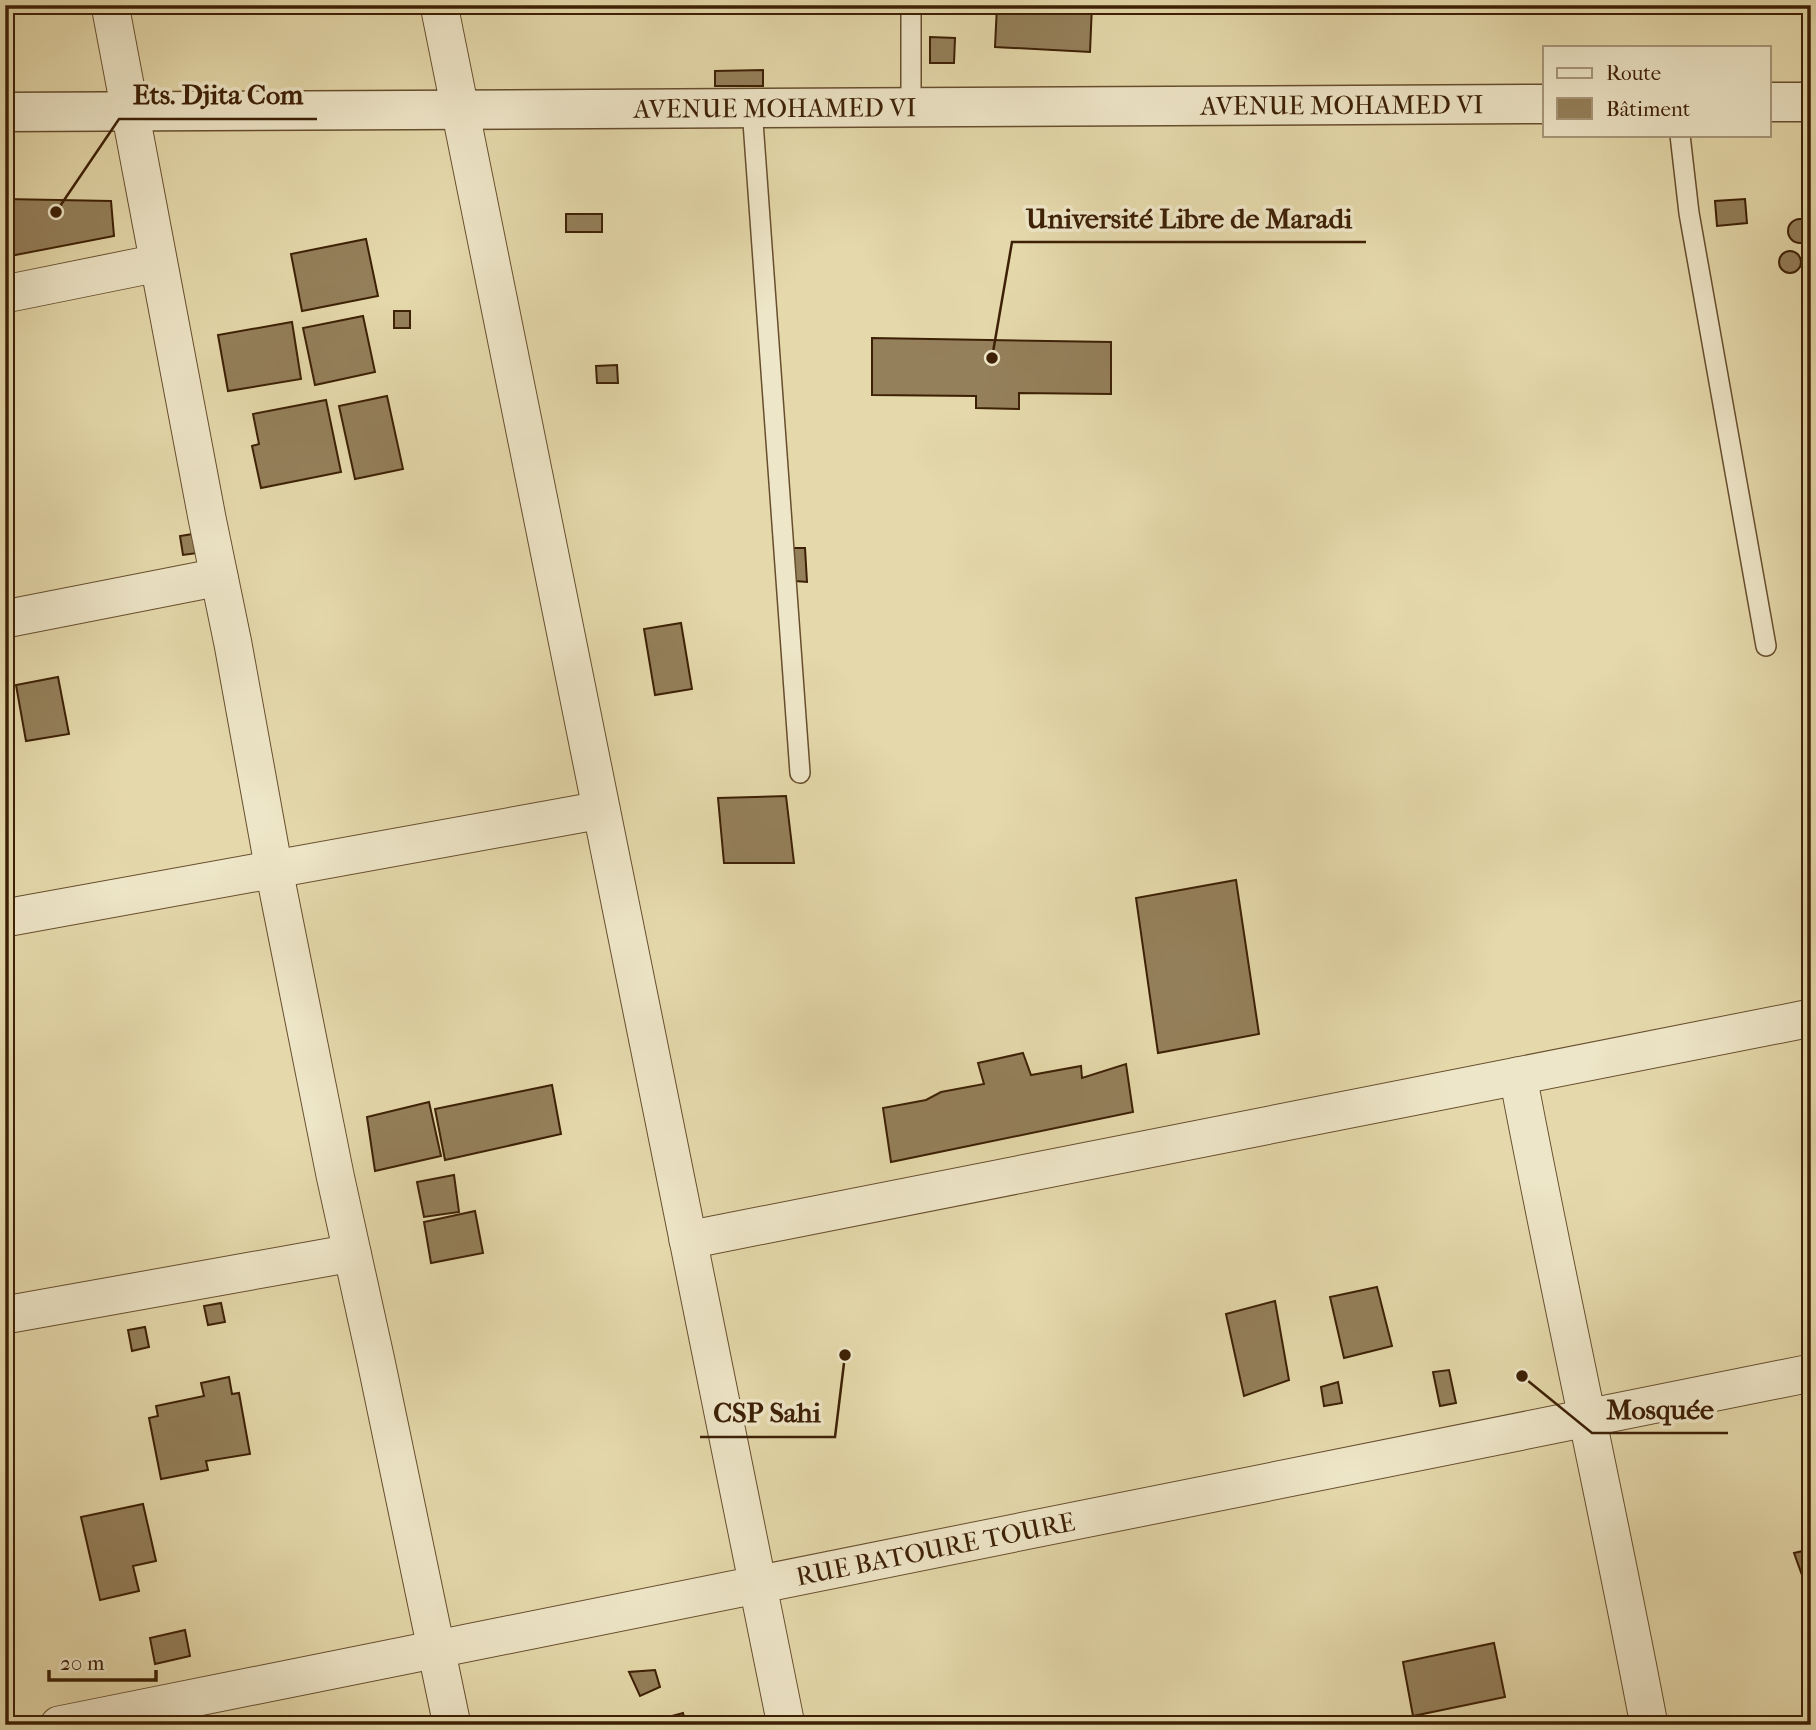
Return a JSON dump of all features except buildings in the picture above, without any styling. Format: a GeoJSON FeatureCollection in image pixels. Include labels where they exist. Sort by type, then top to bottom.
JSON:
{"type":"FeatureCollection","features":[{"type":"Feature","properties":{"kind":"street"},"geometry":{"type":"LineString","coordinates":[[110,5],[204,505],[236,656],[274,870],[332,1161],[452,1725]]}},
{"type":"Feature","properties":{"kind":"street"},"geometry":{"type":"LineString","coordinates":[[439,5],[786,1725]]}},
{"type":"Feature","properties":{"kind":"street"},"geometry":{"type":"LineString","coordinates":[[1770,102],[1811,102]]}},
{"type":"Feature","properties":{"kind":"street","name":"AVENUE MOHAMED VI"},"geometry":{"type":"LineString","coordinates":[[5,112],[1543,104]]}},
{"type":"Feature","properties":{"kind":"street"},"geometry":{"type":"LineString","coordinates":[[5,294],[159,263]]}},
{"type":"Feature","properties":{"kind":"street"},"geometry":{"type":"LineString","coordinates":[[5,619],[219,577]]}},
{"type":"Feature","properties":{"kind":"street"},"geometry":{"type":"LineString","coordinates":[[5,918],[601,810]]}},
{"type":"Feature","properties":{"kind":"street"},"geometry":{"type":"LineString","coordinates":[[688,1240],[1811,1018]]}},
{"type":"Feature","properties":{"kind":"street"},"geometry":{"type":"LineString","coordinates":[[1518,1076],[1649,1725]]}},
{"type":"Feature","properties":{"kind":"street"},"geometry":{"type":"LineString","coordinates":[[5,1315],[352,1253]]}},
{"type":"Feature","properties":{"kind":"street","name":"RUE BATOURE TOURE"},"geometry":{"type":"LineString","coordinates":[[59,1725],[1811,1373]]}},
{"type":"Feature","properties":{"kind":"lane"},"geometry":{"type":"LineString","coordinates":[[911,5],[911,107]]}},
{"type":"Feature","properties":{"kind":"lane"},"geometry":{"type":"LineString","coordinates":[[752,108],[800,773]]}},
{"type":"Feature","properties":{"kind":"lane"},"geometry":{"type":"LineString","coordinates":[[1679,136],[1692,226],[1766,646]]}},
{"type":"Feature","properties":{"kind":"place","name":"Ets. Djita Com"},"geometry":{"type":"Point","coordinates":[56,212]}},
{"type":"Feature","properties":{"kind":"place","name":"Université Libre de Maradi"},"geometry":{"type":"Point","coordinates":[992,358]}},
{"type":"Feature","properties":{"kind":"place","name":"CSP Sahi"},"geometry":{"type":"Point","coordinates":[845,1355]}},
{"type":"Feature","properties":{"kind":"place","name":"Mosquée"},"geometry":{"type":"Point","coordinates":[1522,1376]}}]}
